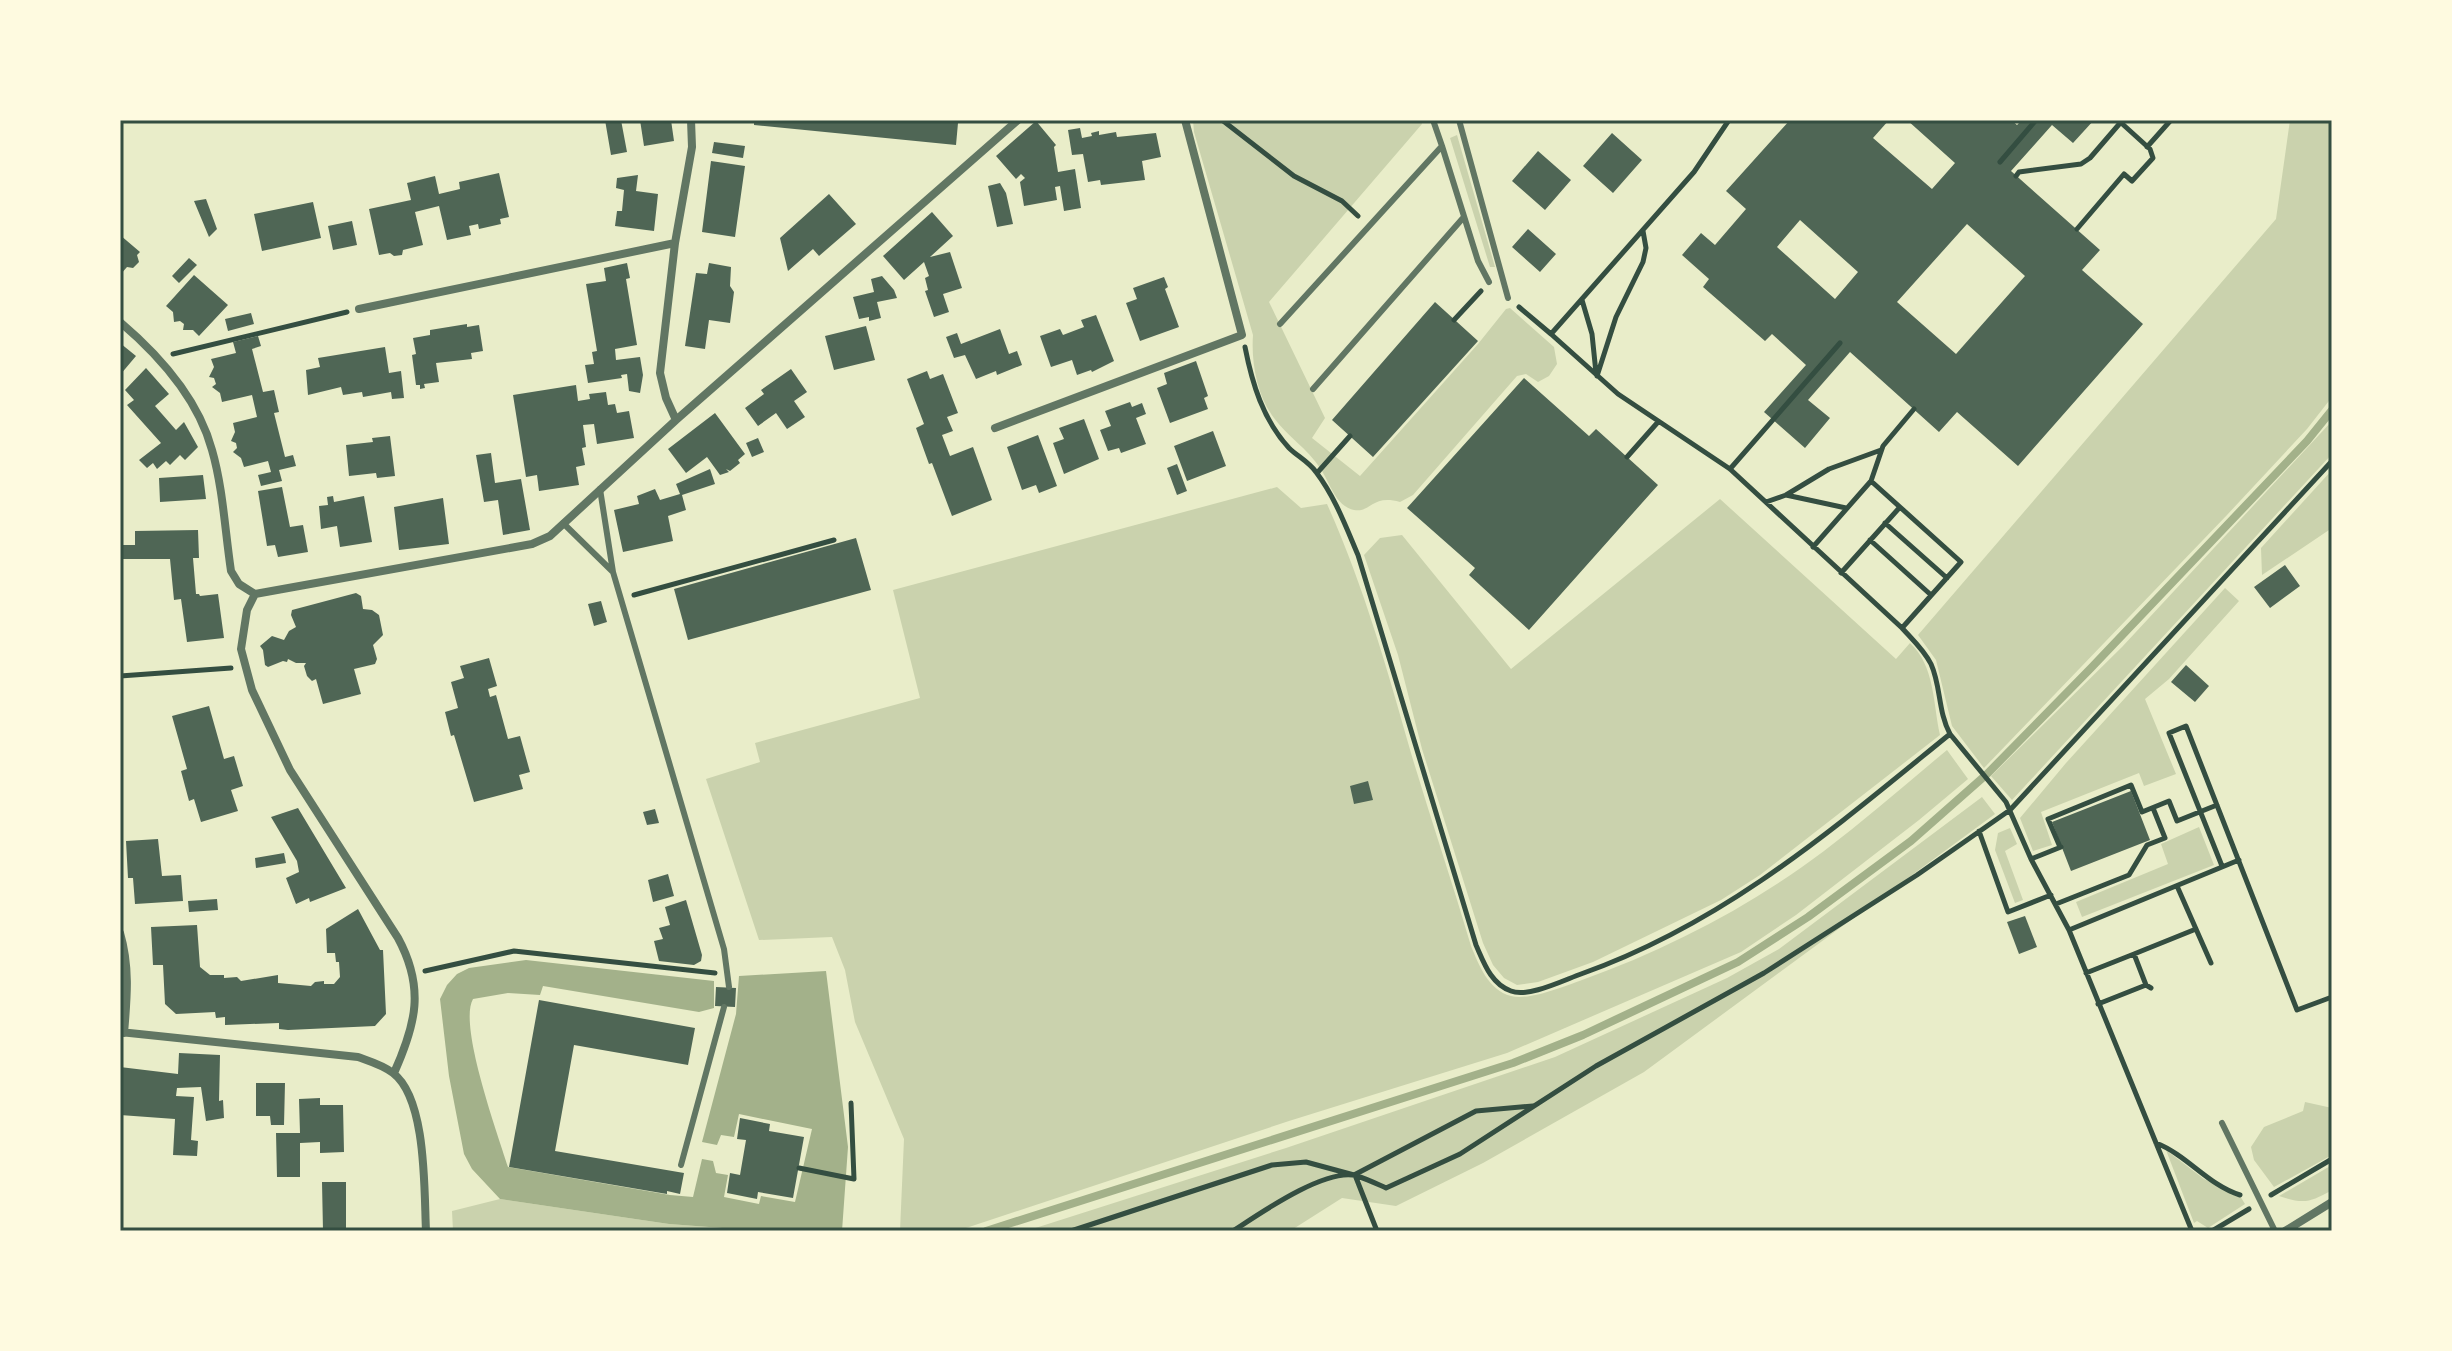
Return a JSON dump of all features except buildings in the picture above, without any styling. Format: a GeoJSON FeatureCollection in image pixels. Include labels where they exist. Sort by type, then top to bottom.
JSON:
{"type":"FeatureCollection","features":[{"type":"Feature","properties":{"kind":"street"},"geometry":{"type":"LineString","coordinates":[[676,420],[660,373],[675,243],[692,147],[691,120]]}},
{"type":"Feature","properties":{"kind":"street"},"geometry":{"type":"LineString","coordinates":[[120,322],[160,357],[199,418],[212,449],[231,571],[239,584],[255,594],[532,544],[550,536],[676,420],[1018,120]]}},
{"type":"Feature","properties":{"kind":"street"},"geometry":{"type":"LineString","coordinates":[[995,428],[1242,335],[1185,120]]}},
{"type":"Feature","properties":{"kind":"street"},"geometry":{"type":"LineString","coordinates":[[359,309],[675,243]]}},
{"type":"Feature","properties":{"kind":"street"},"geometry":{"type":"LineString","coordinates":[[255,594],[242,631],[244,667],[271,735],[407,955],[415,995],[412,1027],[394,1073]]}},
{"type":"Feature","properties":{"kind":"street"},"geometry":{"type":"LineString","coordinates":[[120,933],[128,976],[122,1032],[358,1057],[394,1073],[412,1103],[421,1134],[426,1231]]}},
{"type":"Feature","properties":{"kind":"street"},"geometry":{"type":"LineString","coordinates":[[2285,1231],[2332,1202]]}},
{"type":"Feature","properties":{"kind":"lane"},"geometry":{"type":"LineString","coordinates":[[1433,120],[1463,218],[1489,282]]}},
{"type":"Feature","properties":{"kind":"lane"},"geometry":{"type":"LineString","coordinates":[[1459,120],[1508,298]]}},
{"type":"Feature","properties":{"kind":"lane"},"geometry":{"type":"LineString","coordinates":[[1280,324],[1442,146]]}},
{"type":"Feature","properties":{"kind":"lane"},"geometry":{"type":"LineString","coordinates":[[1313,389],[1463,218]]}},
{"type":"Feature","properties":{"kind":"lane"},"geometry":{"type":"LineString","coordinates":[[600,489],[613,572],[715,919],[729,974],[729,987]]}},
{"type":"Feature","properties":{"kind":"lane"},"geometry":{"type":"LineString","coordinates":[[563,523],[613,572]]}},
{"type":"Feature","properties":{"kind":"lane"},"geometry":{"type":"LineString","coordinates":[[681,1165],[724,1007]]}},
{"type":"Feature","properties":{"kind":"lane"},"geometry":{"type":"LineString","coordinates":[[2222,1123],[2275,1231]]}},
{"type":"Feature","properties":{"kind":"path"},"geometry":{"type":"LineString","coordinates":[[1222,120],[1294,176],[1342,201],[1369,225]]}},
{"type":"Feature","properties":{"kind":"path"},"geometry":{"type":"LineString","coordinates":[[1729,120],[1694,172],[1551,334],[1618,394],[1730,469],[1925,653],[1932,666],[1944,723],[1969,759],[2006,802],[2031,859],[2069,930],[2192,1231]]}},
{"type":"Feature","properties":{"kind":"path"},"geometry":{"type":"LineString","coordinates":[[2000,162],[2036,120]]}},
{"type":"Feature","properties":{"kind":"path"},"geometry":{"type":"LineString","coordinates":[[2147,147],[2171,120]]}},
{"type":"Feature","properties":{"kind":"path"},"geometry":{"type":"LineString","coordinates":[[2016,176],[2019,172],[2081,164],[2090,158],[2120,121],[2147,147],[2153,158],[2132,181],[2124,174],[2077,229]]}},
{"type":"Feature","properties":{"kind":"path"},"geometry":{"type":"LineString","coordinates":[[1597,376],[1616,317],[1643,262],[1646,248],[1643,230]]}},
{"type":"Feature","properties":{"kind":"path"},"geometry":{"type":"LineString","coordinates":[[1454,320],[1489,282]]}},
{"type":"Feature","properties":{"kind":"path"},"geometry":{"type":"LineString","coordinates":[[1582,299],[1592,334],[1597,376]]}},
{"type":"Feature","properties":{"kind":"path"},"geometry":{"type":"LineString","coordinates":[[160,357],[359,309]]}},
{"type":"Feature","properties":{"kind":"path"},"geometry":{"type":"LineString","coordinates":[[1242,335],[1251,378],[1268,419],[1289,448],[1317,473],[1339,511],[1358,555],[1476,945],[1486,968],[1499,984],[1514,993],[1539,989],[1611,964],[1725,905],[1813,845],[1950,734]]}},
{"type":"Feature","properties":{"kind":"path"},"geometry":{"type":"LineString","coordinates":[[1730,469],[1840,343]]}},
{"type":"Feature","properties":{"kind":"path"},"geometry":{"type":"LineString","coordinates":[[1813,547],[1871,481],[1881,450],[1914,409]]}},
{"type":"Feature","properties":{"kind":"path"},"geometry":{"type":"LineString","coordinates":[[1627,457],[1658,422]]}},
{"type":"Feature","properties":{"kind":"path"},"geometry":{"type":"LineString","coordinates":[[1317,473],[1350,436]]}},
{"type":"Feature","properties":{"kind":"path"},"geometry":{"type":"LineString","coordinates":[[1766,502],[1786,495],[1829,469],[1881,450]]}},
{"type":"Feature","properties":{"kind":"path"},"geometry":{"type":"LineString","coordinates":[[1071,1231],[1272,1165],[1306,1162],[1354,1175],[1386,1188],[1460,1154],[1596,1066],[1764,973],[1917,875],[2010,810],[2332,461]]}},
{"type":"Feature","properties":{"kind":"path"},"geometry":{"type":"LineString","coordinates":[[1871,481],[1961,562],[1902,628]]}},
{"type":"Feature","properties":{"kind":"path"},"geometry":{"type":"LineString","coordinates":[[1786,495],[1847,508]]}},
{"type":"Feature","properties":{"kind":"path"},"geometry":{"type":"LineString","coordinates":[[1841,573],[1900,507]]}},
{"type":"Feature","properties":{"kind":"path"},"geometry":{"type":"LineString","coordinates":[[1885,523],[1947,578]]}},
{"type":"Feature","properties":{"kind":"path"},"geometry":{"type":"LineString","coordinates":[[621,598],[834,540]]}},
{"type":"Feature","properties":{"kind":"path"},"geometry":{"type":"LineString","coordinates":[[1870,540],[1931,595]]}},
{"type":"Feature","properties":{"kind":"path"},"geometry":{"type":"LineString","coordinates":[[120,676],[244,667]]}},
{"type":"Feature","properties":{"kind":"path"},"geometry":{"type":"LineString","coordinates":[[2222,866],[2169,733],[2186,726],[2297,1010],[2332,997]]}},
{"type":"Feature","properties":{"kind":"path"},"geometry":{"type":"LineString","coordinates":[[2031,859],[2061,847],[2048,819],[2131,785],[2142,812],[2169,801],[2177,821],[2217,805]]}},
{"type":"Feature","properties":{"kind":"path"},"geometry":{"type":"LineString","coordinates":[[2056,904],[2129,875],[2147,845],[2165,838],[2153,808]]}},
{"type":"Feature","properties":{"kind":"path"},"geometry":{"type":"LineString","coordinates":[[1979,831],[2008,912],[2051,895]]}},
{"type":"Feature","properties":{"kind":"path"},"geometry":{"type":"LineString","coordinates":[[2069,930],[2239,860]]}},
{"type":"Feature","properties":{"kind":"path"},"geometry":{"type":"LineString","coordinates":[[2177,886],[2211,963]]}},
{"type":"Feature","properties":{"kind":"path"},"geometry":{"type":"LineString","coordinates":[[2086,973],[2196,929]]}},
{"type":"Feature","properties":{"kind":"path"},"geometry":{"type":"LineString","coordinates":[[412,974],[514,951],[729,974]]}},
{"type":"Feature","properties":{"kind":"path"},"geometry":{"type":"LineString","coordinates":[[2098,1004],[2148,987],[2134,954]]}},
{"type":"Feature","properties":{"kind":"path"},"geometry":{"type":"LineString","coordinates":[[799,1168],[854,1179],[851,1103]]}},
{"type":"Feature","properties":{"kind":"path"},"geometry":{"type":"LineString","coordinates":[[1233,1231],[1305,1187],[1323,1180],[1354,1175],[1476,1111],[1534,1106]]}},
{"type":"Feature","properties":{"kind":"path"},"geometry":{"type":"LineString","coordinates":[[2156,1143],[2168,1148],[2215,1183],[2260,1202]]}},
{"type":"Feature","properties":{"kind":"path"},"geometry":{"type":"LineString","coordinates":[[1354,1175],[1377,1231]]}},
{"type":"Feature","properties":{"kind":"shaded area"},"geometry":{"type":"Polygon","coordinates":[[[1193,120],[1421,120],[1422,124],[1269,302],[1325,418],[1312,438],[1360,476],[1506,309],[1510,308],[1554,347],[1557,364],[1549,376],[1538,382],[1526,374],[1517,376],[1413,495],[1400,502],[1383,500],[1360,510],[1347,508],[1315,461],[1279,425],[1263,400],[1254,367],[1253,335],[1193,120]]]}},
{"type":"Feature","properties":{"kind":"shaded area"},"geometry":{"type":"Polygon","coordinates":[[[2290,120],[2332,120],[2332,397],[2307,429],[2227,515],[1984,768],[1952,726],[1936,660],[1918,635],[2276,219],[2290,120]]]}},
{"type":"Feature","properties":{"kind":"shaded area"},"geometry":{"type":"Polygon","coordinates":[[[1457,135],[1495,267],[1490,267],[1450,138],[1457,135]]]}},
{"type":"Feature","properties":{"kind":"shaded area"},"geometry":{"type":"Polygon","coordinates":[[[2332,421],[2332,454],[2012,800],[1991,776],[2122,647],[2332,421]]]}},
{"type":"Feature","properties":{"kind":"shaded area"},"geometry":{"type":"Polygon","coordinates":[[[2332,470],[2332,528],[2262,575],[2261,548],[2332,470]]]}},
{"type":"Feature","properties":{"kind":"shaded area"},"geometry":{"type":"Polygon","coordinates":[[[1277,487],[1301,508],[1327,504],[1374,627],[1471,946],[1485,976],[1503,993],[1519,997],[1557,989],[1646,954],[1738,908],[1824,851],[1947,750],[1968,779],[1796,915],[1741,952],[1507,1053],[1289,1121],[957,1231],[900,1231],[904,1139],[855,1022],[845,970],[832,937],[759,940],[706,779],[760,762],[755,743],[920,698],[893,590],[1277,487]]]}},
{"type":"Feature","properties":{"kind":"shaded area"},"geometry":{"type":"Polygon","coordinates":[[[1720,499],[1896,659],[1910,643],[1929,674],[1940,735],[1760,875],[1721,900],[1593,962],[1538,982],[1517,985],[1504,978],[1493,965],[1483,943],[1422,749],[1398,655],[1364,555],[1380,538],[1402,535],[1511,669],[1720,499]]]}},
{"type":"Feature","properties":{"kind":"shaded area"},"geometry":{"type":"Polygon","coordinates":[[[2225,588],[2239,601],[2169,679],[2145,699],[2176,774],[2144,786],[2139,773],[2041,812],[2052,845],[2033,851],[2020,818],[2225,588]]]}},
{"type":"Feature","properties":{"kind":"shaded area"},"geometry":{"type":"Polygon","coordinates":[[[1982,797],[1995,814],[1644,1072],[1483,1163],[1396,1206],[1342,1198],[1290,1231],[1026,1231],[1555,1057],[1727,978],[1779,949],[1982,797]]]}},
{"type":"Feature","properties":{"kind":"shaded area"},"geometry":{"type":"Polygon","coordinates":[[[2199,827],[2214,865],[2082,917],[2076,902],[2168,864],[2161,844],[2199,827]]]}},
{"type":"Feature","properties":{"kind":"shaded area"},"geometry":{"type":"Polygon","coordinates":[[[2010,828],[2017,844],[2005,851],[2023,900],[2015,903],[1995,850],[1998,833],[2010,828]]]}},
{"type":"Feature","properties":{"kind":"shaded area"},"geometry":{"type":"Polygon","coordinates":[[[526,960],[714,981],[714,1008],[699,1012],[543,986],[540,995],[508,993],[473,999],[470,1012],[475,1055],[508,1167],[693,1197],[702,1159],[713,1161],[716,1173],[728,1175],[724,1197],[759,1204],[761,1196],[795,1202],[812,1129],[739,1114],[734,1137],[721,1135],[717,1145],[702,1142],[736,1014],[739,976],[826,971],[848,1147],[842,1231],[762,1231],[669,1224],[500,1199],[472,1169],[464,1154],[449,1076],[440,999],[457,974],[469,968],[526,960]]]}},
{"type":"Feature","properties":{"kind":"shaded area"},"geometry":{"type":"Polygon","coordinates":[[[2305,1102],[2332,1108],[2332,1155],[2274,1187],[2254,1160],[2251,1147],[2264,1127],[2303,1111],[2305,1102]]]}},
{"type":"Feature","properties":{"kind":"shaded area"},"geometry":{"type":"Polygon","coordinates":[[[2166,1150],[2204,1179],[2240,1196],[2245,1204],[2208,1228],[2197,1221],[2194,1223],[2166,1150]]]}},
{"type":"Feature","properties":{"kind":"shaded area"},"geometry":{"type":"Polygon","coordinates":[[[2332,1165],[2332,1190],[2306,1201],[2279,1196],[2332,1165]]]}},
{"type":"Feature","properties":{"kind":"shaded area"},"geometry":{"type":"Polygon","coordinates":[[[500,1199],[669,1224],[762,1231],[453,1231],[452,1211],[500,1199]]]}},
{"type":"Feature","properties":{"kind":"waterway"},"geometry":{"type":"LineString","coordinates":[[986,1231],[1513,1063],[1583,1035],[1738,962],[1808,917],[1911,841],[1987,774],[2307,441],[2332,410]]}}]}
